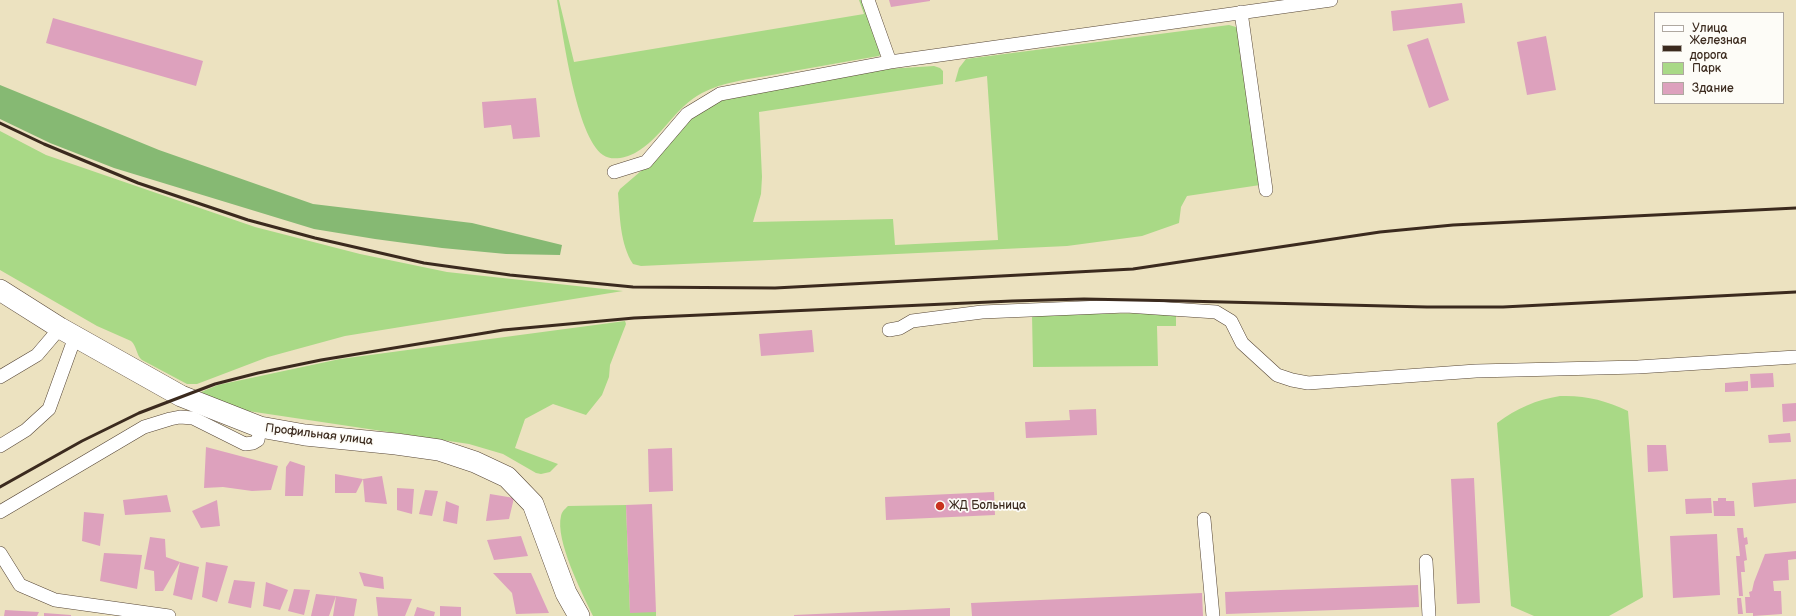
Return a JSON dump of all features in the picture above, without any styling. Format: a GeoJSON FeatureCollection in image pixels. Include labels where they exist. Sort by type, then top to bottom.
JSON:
{"type":"FeatureCollection","features":[{"type":"Feature","properties":{"kind":"main road","name":"Профильная улица"},"geometry":{"type":"LineString","coordinates":[[0,290],[68,332],[181,396],[260,427],[305,435],[439,450],[475,462],[507,477],[533,504],[566,593],[579,616]]}},
{"type":"Feature","properties":{"kind":"street"},"geometry":{"type":"LineString","coordinates":[[868,0],[890,62]]}},
{"type":"Feature","properties":{"kind":"street"},"geometry":{"type":"LineString","coordinates":[[614,172],[646,162],[687,114],[720,94],[890,62],[1241,12],[1296,2],[1331,0]]}},
{"type":"Feature","properties":{"kind":"street"},"geometry":{"type":"LineString","coordinates":[[1241,12],[1266,190]]}},
{"type":"Feature","properties":{"kind":"street"},"geometry":{"type":"LineString","coordinates":[[889,330],[900,328],[910,321],[982,312],[1126,306],[1216,312],[1231,321],[1242,343],[1277,375],[1308,383],[1476,371],[1638,366],[1796,357]]}},
{"type":"Feature","properties":{"kind":"street"},"geometry":{"type":"LineString","coordinates":[[0,377],[37,355],[68,332]]}},
{"type":"Feature","properties":{"kind":"street"},"geometry":{"type":"LineString","coordinates":[[0,446],[26,430],[49,409],[68,332]]}},
{"type":"Feature","properties":{"kind":"street"},"geometry":{"type":"LineString","coordinates":[[0,512],[144,427],[180,417],[194,418],[245,444],[253,443],[258,440],[260,427]]}},
{"type":"Feature","properties":{"kind":"street"},"geometry":{"type":"LineString","coordinates":[[1204,519],[1213,616]]}},
{"type":"Feature","properties":{"kind":"street"},"geometry":{"type":"LineString","coordinates":[[0,553],[20,585],[55,600],[170,616]]}},
{"type":"Feature","properties":{"kind":"street"},"geometry":{"type":"LineString","coordinates":[[1426,561],[1429,616]]}},
{"type":"Feature","properties":{"kind":"green space"},"geometry":{"type":"Polygon","coordinates":[[[557,0],[559,0],[574,62],[864,14],[859,0],[864,0],[881,54],[879,56],[736,81],[710,89],[692,99],[644,147],[627,156],[610,158],[603,155],[594,144],[585,128],[572,83],[557,0]]]}},
{"type":"Feature","properties":{"kind":"green space"},"geometry":{"type":"Polygon","coordinates":[[[1229,25],[1236,27],[1240,33],[1260,185],[1187,196],[1181,207],[1179,223],[1142,236],[1067,246],[641,266],[633,264],[625,248],[620,221],[618,193],[620,189],[648,165],[685,119],[713,101],[887,69],[934,66],[943,71],[943,84],[759,112],[762,177],[761,194],[753,222],[893,219],[895,245],[998,240],[987,76],[955,82],[959,68],[966,59],[1229,25]]]}},
{"type":"Feature","properties":{"kind":"green space"},"geometry":{"type":"Polygon","coordinates":[[[0,85],[159,150],[313,204],[472,223],[562,245],[560,255],[506,254],[442,248],[314,229],[114,168],[50,143],[0,119],[0,85]]]}},
{"type":"Feature","properties":{"kind":"green space"},"geometry":{"type":"Polygon","coordinates":[[[0,131],[46,155],[255,227],[360,254],[447,272],[623,291],[345,336],[268,357],[197,384],[187,384],[142,360],[131,341],[97,326],[0,270],[0,131]]]}},
{"type":"Feature","properties":{"kind":"green space"},"geometry":{"type":"Polygon","coordinates":[[[1176,313],[1176,326],[1157,326],[1158,366],[1033,367],[1032,314],[1176,313]]]}},
{"type":"Feature","properties":{"kind":"green space"},"geometry":{"type":"Polygon","coordinates":[[[625,321],[626,324],[610,365],[609,377],[602,395],[586,415],[553,404],[525,419],[515,448],[558,464],[550,472],[541,474],[536,473],[503,454],[469,444],[248,411],[220,402],[201,392],[218,385],[340,359],[625,321]]]}},
{"type":"Feature","properties":{"kind":"green space"},"geometry":{"type":"Polygon","coordinates":[[[1560,396],[1578,396],[1595,399],[1628,411],[1643,597],[1609,616],[1534,616],[1511,606],[1497,423],[1527,405],[1560,396]]]}},
{"type":"Feature","properties":{"kind":"green space"},"geometry":{"type":"Polygon","coordinates":[[[626,505],[630,612],[656,612],[656,616],[593,616],[576,581],[566,552],[560,526],[561,514],[568,506],[626,505]]]}},
{"type":"Feature","properties":{"kind":"building"},"geometry":{"type":"Polygon","coordinates":[[[889,0],[930,0],[930,1],[891,7],[889,0]]]}},
{"type":"Feature","properties":{"kind":"building"},"geometry":{"type":"Polygon","coordinates":[[[1462,3],[1465,23],[1393,31],[1391,11],[1462,3]]]}},
{"type":"Feature","properties":{"kind":"building"},"geometry":{"type":"Polygon","coordinates":[[[53,18],[203,61],[196,86],[46,43],[53,18]]]}},
{"type":"Feature","properties":{"kind":"building"},"geometry":{"type":"Polygon","coordinates":[[[1546,36],[1556,90],[1527,95],[1517,42],[1546,36]]]}},
{"type":"Feature","properties":{"kind":"building"},"geometry":{"type":"Polygon","coordinates":[[[1428,38],[1449,100],[1429,108],[1407,45],[1428,38]]]}},
{"type":"Feature","properties":{"kind":"building"},"geometry":{"type":"Polygon","coordinates":[[[536,98],[540,137],[513,139],[511,125],[484,128],[482,102],[536,98]]]}},
{"type":"Feature","properties":{"kind":"building"},"geometry":{"type":"Polygon","coordinates":[[[812,330],[814,352],[761,356],[759,334],[812,330]]]}},
{"type":"Feature","properties":{"kind":"building"},"geometry":{"type":"Polygon","coordinates":[[[1773,373],[1774,387],[1751,388],[1750,374],[1773,373]]]}},
{"type":"Feature","properties":{"kind":"building"},"geometry":{"type":"Polygon","coordinates":[[[1748,381],[1748,391],[1725,392],[1725,383],[1748,381]]]}},
{"type":"Feature","properties":{"kind":"building"},"geometry":{"type":"Polygon","coordinates":[[[1796,403],[1796,421],[1783,422],[1782,404],[1796,403]]]}},
{"type":"Feature","properties":{"kind":"building"},"geometry":{"type":"Polygon","coordinates":[[[1096,409],[1097,435],[1026,438],[1025,422],[1070,420],[1069,410],[1096,409]]]}},
{"type":"Feature","properties":{"kind":"building"},"geometry":{"type":"Polygon","coordinates":[[[1790,433],[1791,442],[1769,443],[1768,435],[1790,433]]]}},
{"type":"Feature","properties":{"kind":"building"},"geometry":{"type":"Polygon","coordinates":[[[1647,445],[1666,445],[1668,471],[1648,472],[1647,445]]]}},
{"type":"Feature","properties":{"kind":"building"},"geometry":{"type":"Polygon","coordinates":[[[206,447],[278,466],[271,490],[252,491],[223,487],[204,488],[206,447]]]}},
{"type":"Feature","properties":{"kind":"building"},"geometry":{"type":"Polygon","coordinates":[[[672,448],[673,491],[649,492],[648,449],[672,448]]]}},
{"type":"Feature","properties":{"kind":"building"},"geometry":{"type":"Polygon","coordinates":[[[290,461],[305,466],[303,496],[285,496],[286,467],[290,461]]]}},
{"type":"Feature","properties":{"kind":"building"},"geometry":{"type":"Polygon","coordinates":[[[335,474],[363,479],[356,493],[335,493],[335,474]]]}},
{"type":"Feature","properties":{"kind":"building"},"geometry":{"type":"Polygon","coordinates":[[[382,476],[387,504],[365,502],[363,479],[382,476]]]}},
{"type":"Feature","properties":{"kind":"building"},"geometry":{"type":"Polygon","coordinates":[[[1474,478],[1480,603],[1457,604],[1451,479],[1474,478]]]}},
{"type":"Feature","properties":{"kind":"building"},"geometry":{"type":"Polygon","coordinates":[[[1796,479],[1796,503],[1754,507],[1752,483],[1796,479]]]}},
{"type":"Feature","properties":{"kind":"building"},"geometry":{"type":"Polygon","coordinates":[[[397,488],[414,489],[412,514],[397,510],[397,488]]]}},
{"type":"Feature","properties":{"kind":"building"},"geometry":{"type":"Polygon","coordinates":[[[425,490],[438,491],[432,516],[419,514],[425,490]]]}},
{"type":"Feature","properties":{"kind":"building","name":"ЖД Больница"},"geometry":{"type":"Polygon","coordinates":[[[994,492],[995,515],[886,520],[885,497],[994,492]]]}},
{"type":"Feature","properties":{"kind":"building"},"geometry":{"type":"Polygon","coordinates":[[[490,494],[514,498],[509,519],[486,521],[490,494]]]}},
{"type":"Feature","properties":{"kind":"building"},"geometry":{"type":"Polygon","coordinates":[[[167,495],[171,512],[125,515],[123,500],[167,495]]]}},
{"type":"Feature","properties":{"kind":"building"},"geometry":{"type":"Polygon","coordinates":[[[1711,498],[1712,513],[1686,514],[1685,499],[1711,498]]]}},
{"type":"Feature","properties":{"kind":"building"},"geometry":{"type":"Polygon","coordinates":[[[1718,498],[1726,498],[1726,501],[1734,501],[1735,516],[1714,516],[1713,501],[1718,501],[1718,498]]]}},
{"type":"Feature","properties":{"kind":"building"},"geometry":{"type":"Polygon","coordinates":[[[217,500],[220,526],[201,528],[192,511],[217,500]]]}},
{"type":"Feature","properties":{"kind":"building"},"geometry":{"type":"Polygon","coordinates":[[[446,501],[459,506],[457,524],[443,521],[446,501]]]}},
{"type":"Feature","properties":{"kind":"building"},"geometry":{"type":"Polygon","coordinates":[[[652,504],[656,612],[630,613],[626,505],[652,504]]]}},
{"type":"Feature","properties":{"kind":"building"},"geometry":{"type":"Polygon","coordinates":[[[84,512],[104,514],[100,546],[82,541],[84,512]]]}},
{"type":"Feature","properties":{"kind":"building"},"geometry":{"type":"Polygon","coordinates":[[[1737,528],[1743,528],[1744,538],[1747,537],[1748,544],[1745,545],[1747,560],[1744,561],[1745,572],[1741,572],[1743,596],[1739,596],[1736,556],[1740,556],[1737,528]]]}},
{"type":"Feature","properties":{"kind":"building"},"geometry":{"type":"Polygon","coordinates":[[[1717,534],[1720,595],[1673,598],[1670,536],[1717,534]]]}},
{"type":"Feature","properties":{"kind":"building"},"geometry":{"type":"Polygon","coordinates":[[[521,536],[528,556],[494,560],[487,540],[521,536]]]}},
{"type":"Feature","properties":{"kind":"building"},"geometry":{"type":"Polygon","coordinates":[[[150,537],[165,539],[166,557],[180,562],[163,591],[155,591],[154,571],[144,569],[150,537]]]}},
{"type":"Feature","properties":{"kind":"building"},"geometry":{"type":"Polygon","coordinates":[[[1796,551],[1796,559],[1788,560],[1789,580],[1773,581],[1774,591],[1781,591],[1782,614],[1753,616],[1753,613],[1746,613],[1745,597],[1750,597],[1749,592],[1752,591],[1765,554],[1796,551]]]}},
{"type":"Feature","properties":{"kind":"building"},"geometry":{"type":"Polygon","coordinates":[[[104,553],[142,555],[137,589],[100,581],[104,553]]]}},
{"type":"Feature","properties":{"kind":"building"},"geometry":{"type":"Polygon","coordinates":[[[180,562],[199,567],[192,600],[173,595],[180,562]]]}},
{"type":"Feature","properties":{"kind":"building"},"geometry":{"type":"Polygon","coordinates":[[[206,562],[228,566],[217,602],[202,597],[206,562]]]}},
{"type":"Feature","properties":{"kind":"building"},"geometry":{"type":"Polygon","coordinates":[[[359,572],[383,577],[384,589],[364,586],[359,572]]]}},
{"type":"Feature","properties":{"kind":"building"},"geometry":{"type":"Polygon","coordinates":[[[493,573],[531,573],[549,613],[516,614],[512,593],[493,573]]]}},
{"type":"Feature","properties":{"kind":"building"},"geometry":{"type":"Polygon","coordinates":[[[234,580],[255,582],[251,608],[228,603],[234,580]]]}},
{"type":"Feature","properties":{"kind":"building"},"geometry":{"type":"Polygon","coordinates":[[[266,582],[288,590],[280,610],[263,606],[266,582]]]}},
{"type":"Feature","properties":{"kind":"building"},"geometry":{"type":"Polygon","coordinates":[[[1418,585],[1419,607],[1226,614],[1225,592],[1418,585]]]}},
{"type":"Feature","properties":{"kind":"building"},"geometry":{"type":"Polygon","coordinates":[[[294,589],[310,590],[304,615],[288,611],[294,589]]]}},
{"type":"Feature","properties":{"kind":"building"},"geometry":{"type":"Polygon","coordinates":[[[1202,593],[1203,616],[972,616],[971,603],[1202,593]]]}},
{"type":"Feature","properties":{"kind":"building"},"geometry":{"type":"Polygon","coordinates":[[[316,594],[336,596],[329,616],[311,616],[316,594]]]}},
{"type":"Feature","properties":{"kind":"building"},"geometry":{"type":"Polygon","coordinates":[[[336,596],[357,599],[354,616],[333,616],[336,596]]]}},
{"type":"Feature","properties":{"kind":"building"},"geometry":{"type":"Polygon","coordinates":[[[376,597],[412,599],[405,616],[378,616],[376,597]]]}},
{"type":"Feature","properties":{"kind":"building"},"geometry":{"type":"Polygon","coordinates":[[[1737,598],[1741,598],[1743,614],[1738,614],[1737,598]]]}},
{"type":"Feature","properties":{"kind":"building"},"geometry":{"type":"Polygon","coordinates":[[[440,606],[461,607],[461,616],[440,616],[440,606]]]}},
{"type":"Feature","properties":{"kind":"building"},"geometry":{"type":"Polygon","coordinates":[[[417,607],[435,612],[434,616],[414,616],[417,607]]]}},
{"type":"Feature","properties":{"kind":"building"},"geometry":{"type":"Polygon","coordinates":[[[950,608],[950,616],[794,616],[794,615],[950,608]]]}},
{"type":"Feature","properties":{"kind":"building"},"geometry":{"type":"Polygon","coordinates":[[[5,610],[39,612],[37,616],[4,616],[5,610]]]}},
{"type":"Feature","properties":{"kind":"building"},"geometry":{"type":"Polygon","coordinates":[[[44,613],[71,615],[71,616],[44,616],[44,613]]]}},
{"type":"Feature","properties":{"kind":"railway"},"geometry":{"type":"LineString","coordinates":[[0,123],[44,144],[138,183],[248,220],[315,238],[424,263],[510,275],[633,287],[775,288],[1133,269],[1380,232],[1453,225],[1796,208]]}},
{"type":"Feature","properties":{"kind":"railway"},"geometry":{"type":"LineString","coordinates":[[0,487],[82,441],[139,413],[215,384],[258,373],[321,360],[503,330],[634,318],[1012,301],[1084,299],[1427,307],[1503,307],[1796,292]]}},
{"type":"Feature","properties":{"kind":"place","name":"ЖД Больница"},"geometry":{"type":"Point","coordinates":[940,506]}}]}
